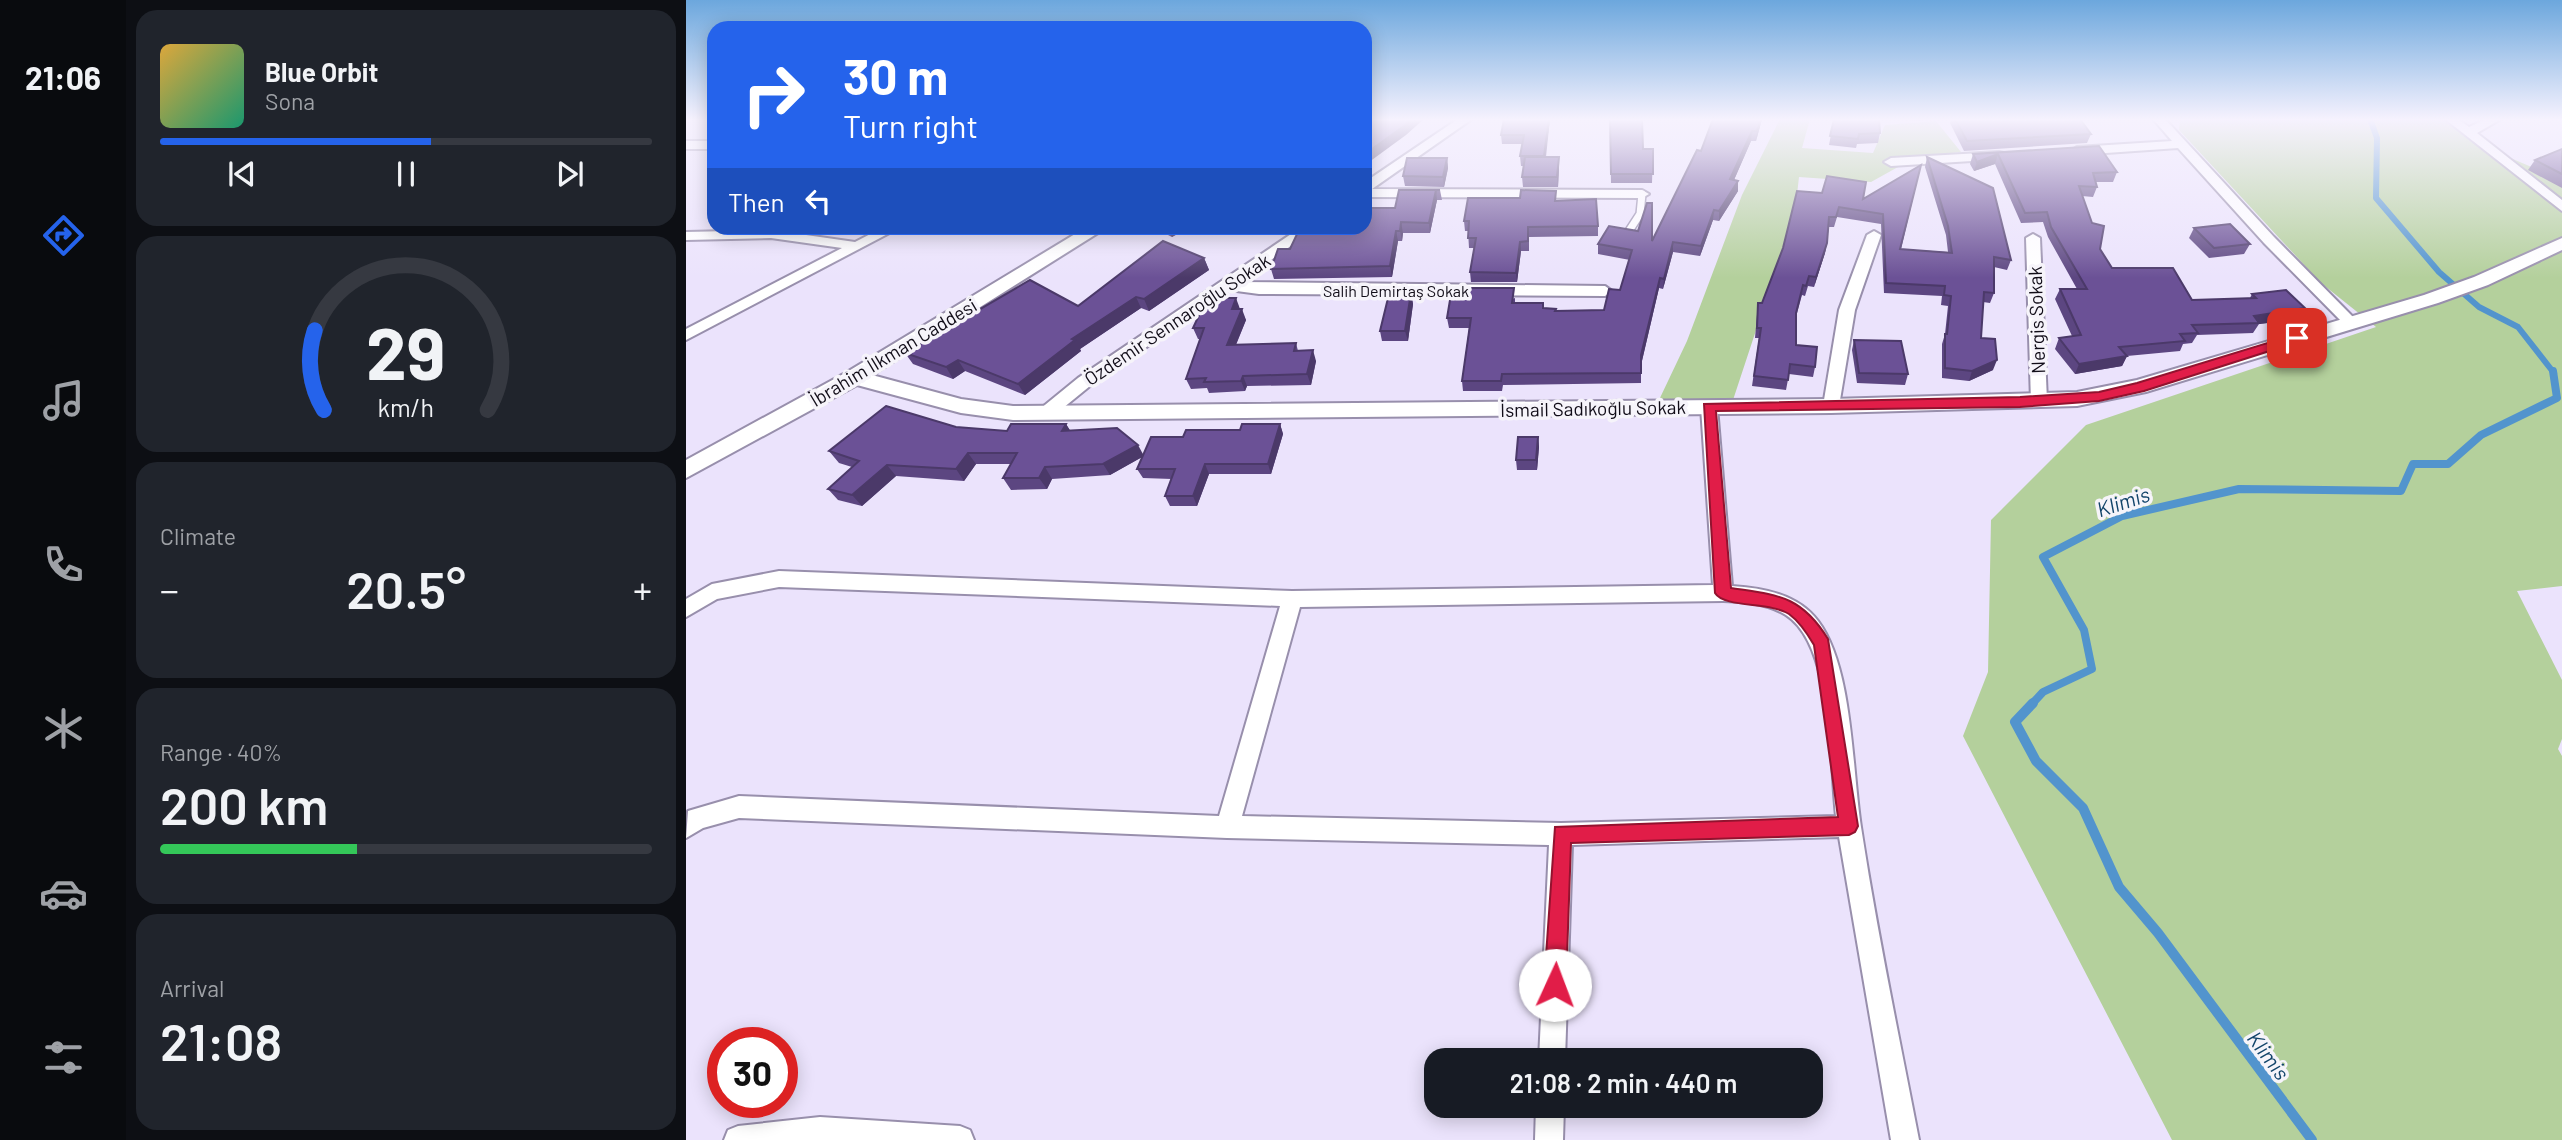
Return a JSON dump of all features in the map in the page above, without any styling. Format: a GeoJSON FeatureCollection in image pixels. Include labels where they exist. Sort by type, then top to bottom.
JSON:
{"type":"FeatureCollection","features":[{"type":"Feature","properties":{"kind":"street"},"geometry":{"type":"LineString","coordinates":[[1372,183],[1388,172]]}},
{"type":"Feature","properties":{"kind":"street"},"geometry":{"type":"LineString","coordinates":[[2208,172],[2349,321]]}},
{"type":"Feature","properties":{"kind":"street"},"geometry":{"type":"LineString","coordinates":[[2519,172],[2562,207]]}},
{"type":"Feature","properties":{"kind":"street"},"geometry":{"type":"LineString","coordinates":[[1372,193],[1643,194]]}},
{"type":"Feature","properties":{"kind":"street"},"geometry":{"type":"LineString","coordinates":[[686,236],[728,235]]}},
{"type":"Feature","properties":{"kind":"street"},"geometry":{"type":"LineString","coordinates":[[778,235],[856,246]]}},
{"type":"Feature","properties":{"kind":"street"},"geometry":{"type":"LineString","coordinates":[[686,335],[877,235]]}},
{"type":"Feature","properties":{"kind":"street","name":"İbrahim İlkman Caddesi"},"geometry":{"type":"LineString","coordinates":[[686,470],[855,377],[1086,235]]}},
{"type":"Feature","properties":{"kind":"street","name":"Özdemir Sennaroğlu Sokak"},"geometry":{"type":"LineString","coordinates":[[1046,413],[1084,383],[1299,235]]}},
{"type":"Feature","properties":{"kind":"street"},"geometry":{"type":"LineString","coordinates":[[1831,406],[1847,310],[1874,235]]}},
{"type":"Feature","properties":{"kind":"street","name":"Nergis Sokak"},"geometry":{"type":"LineString","coordinates":[[2033,238],[2039,401]]}},
{"type":"Feature","properties":{"kind":"street","name":"İsmail Sadıkoğlu Sokak"},"geometry":{"type":"LineString","coordinates":[[855,377],[961,406],[1046,413],[1831,406],[2039,401],[2099,396],[2139,387],[2349,321],[2431,299],[2481,281],[2562,243]]}},
{"type":"Feature","properties":{"kind":"street","name":"Salih Demirtaş Sokak"},"geometry":{"type":"LineString","coordinates":[[1229,285],[1259,289],[1605,291]]}},
{"type":"Feature","properties":{"kind":"street"},"geometry":{"type":"LineString","coordinates":[[1709,407],[1723,593]]}},
{"type":"Feature","properties":{"kind":"street"},"geometry":{"type":"LineString","coordinates":[[686,483],[759,431]]}},
{"type":"Feature","properties":{"kind":"street"},"geometry":{"type":"LineString","coordinates":[[686,609],[712,592],[779,579],[1292,599],[1723,593],[1780,602],[1795,610],[1811,625],[1822,644],[1849,826],[1905,1140]]}},
{"type":"Feature","properties":{"kind":"street"},"geometry":{"type":"LineString","coordinates":[[1227,828],[1292,599]]}},
{"type":"Feature","properties":{"kind":"street"},"geometry":{"type":"LineString","coordinates":[[686,827],[696,819],[739,807],[1227,828],[1561,834],[1849,826]]}},
{"type":"Feature","properties":{"kind":"street"},"geometry":{"type":"LineString","coordinates":[[1552,1048],[1561,834]]}},
{"type":"Feature","properties":{"kind":"street"},"geometry":{"type":"LineString","coordinates":[[1549,1140],[1550,1118]]}},
{"type":"Feature","properties":{"kind":"street"},"geometry":{"type":"LineString","coordinates":[[738,1140],[764,1134],[960,1140]]}},
{"type":"Feature","properties":{"kind":"lane"},"geometry":{"type":"LineString","coordinates":[[1626,234],[1640,214],[1643,194]]}},
{"type":"Feature","properties":{"kind":"green space"},"geometry":{"type":"Polygon","coordinates":[[[1753,172],[1889,172],[1871,182],[1799,177],[1795,212],[1733,400],[1659,400],[1687,341],[1742,195],[1753,172]]]}},
{"type":"Feature","properties":{"kind":"green space"},"geometry":{"type":"Polygon","coordinates":[[[2218,172],[2544,172],[2562,180],[2562,586],[2517,591],[2562,680],[2562,739],[2558,749],[2562,756],[2562,1140],[2172,1140],[1963,736],[1988,672],[1991,520],[2086,425],[2376,327],[2321,283],[2218,172]]]}},
{"type":"Feature","properties":{"kind":"building"},"geometry":{"type":"Polygon","coordinates":[[[1404,172],[1444,172],[1443,177],[1403,176],[1404,172]]]}},
{"type":"Feature","properties":{"kind":"building"},"geometry":{"type":"Polygon","coordinates":[[[1523,172],[1557,172],[1557,177],[1522,177],[1523,172]]]}},
{"type":"Feature","properties":{"kind":"building"},"geometry":{"type":"Polygon","coordinates":[[[1611,172],[1653,172],[1653,174],[1611,172]]]}},
{"type":"Feature","properties":{"kind":"building"},"geometry":{"type":"Polygon","coordinates":[[[1686,172],[1733,172],[1730,179],[1738,181],[1719,211],[1714,210],[1701,246],[1673,242],[1664,279],[1660,278],[1641,355],[1641,373],[1502,374],[1501,381],[1462,381],[1471,318],[1447,318],[1452,288],[1514,288],[1512,303],[1543,303],[1543,308],[1556,309],[1555,311],[1604,310],[1609,289],[1620,290],[1632,250],[1598,244],[1609,226],[1638,231],[1647,203],[1652,203],[1652,241],[1686,172]]]}},
{"type":"Feature","properties":{"kind":"building"},"geometry":{"type":"Polygon","coordinates":[[[1909,172],[1919,172],[1900,249],[1952,253],[1948,226],[1932,172],[1959,172],[1993,188],[2011,260],[1994,257],[1994,293],[1984,292],[1981,338],[1995,339],[1997,360],[1972,371],[1945,368],[1945,334],[1951,296],[1944,295],[1945,286],[1886,283],[1883,214],[1839,207],[1836,217],[1829,217],[1827,243],[1816,277],[1809,276],[1806,286],[1803,285],[1796,313],[1796,345],[1817,347],[1815,367],[1790,364],[1788,380],[1754,376],[1761,328],[1757,328],[1758,303],[1762,303],[1783,248],[1797,191],[1822,193],[1827,176],[1866,182],[1863,199],[1909,172]]]}},
{"type":"Feature","properties":{"kind":"building"},"geometry":{"type":"Polygon","coordinates":[[[2006,172],[2112,172],[2093,173],[2097,187],[2079,186],[2092,223],[2104,226],[2100,249],[2112,268],[2173,268],[2192,300],[2256,298],[2252,294],[2286,290],[2305,308],[2254,316],[2259,323],[2192,325],[2198,333],[2180,334],[2185,341],[2119,347],[2127,356],[2079,364],[2059,338],[2081,335],[2060,289],[2087,289],[2051,227],[2047,212],[2025,213],[2006,172]]]}},
{"type":"Feature","properties":{"kind":"building"},"geometry":{"type":"Polygon","coordinates":[[[1399,190],[1436,190],[1429,223],[1401,222],[1400,231],[1396,231],[1390,266],[1271,269],[1278,249],[1290,249],[1297,235],[1372,235],[1372,208],[1395,208],[1399,190]]]}},
{"type":"Feature","properties":{"kind":"building"},"geometry":{"type":"Polygon","coordinates":[[[1521,190],[1556,191],[1555,201],[1596,199],[1598,226],[1528,227],[1528,241],[1520,242],[1516,273],[1470,272],[1476,238],[1468,238],[1469,221],[1464,221],[1468,198],[1520,198],[1521,190]]]}},
{"type":"Feature","properties":{"kind":"building"},"geometry":{"type":"Polygon","coordinates":[[[2230,224],[2250,244],[2214,248],[2194,228],[2230,224]]]}},
{"type":"Feature","properties":{"kind":"building"},"geometry":{"type":"Polygon","coordinates":[[[1163,241],[1204,258],[1144,299],[1136,297],[1072,339],[1075,340],[1018,384],[958,360],[946,367],[905,353],[1030,280],[1078,306],[1163,241]]]}},
{"type":"Feature","properties":{"kind":"building"},"geometry":{"type":"Polygon","coordinates":[[[1411,293],[1405,331],[1380,331],[1389,294],[1411,293]]]}},
{"type":"Feature","properties":{"kind":"building"},"geometry":{"type":"Polygon","coordinates":[[[1207,298],[1236,298],[1232,309],[1242,309],[1227,345],[1296,343],[1294,351],[1313,350],[1307,374],[1243,376],[1241,381],[1204,382],[1206,378],[1186,379],[1204,328],[1193,328],[1207,298]]]}},
{"type":"Feature","properties":{"kind":"building"},"geometry":{"type":"Polygon","coordinates":[[[1854,340],[1901,341],[1908,374],[1859,373],[1854,340]]]}},
{"type":"Feature","properties":{"kind":"building"},"geometry":{"type":"Polygon","coordinates":[[[886,406],[956,427],[1007,431],[1011,424],[1066,424],[1062,431],[1117,428],[1138,445],[1103,464],[1045,467],[1039,478],[1003,478],[1017,453],[968,453],[956,469],[887,465],[852,495],[828,489],[859,461],[829,451],[886,406]]]}},
{"type":"Feature","properties":{"kind":"building"},"geometry":{"type":"Polygon","coordinates":[[[1242,424],[1280,424],[1268,464],[1205,464],[1193,496],[1165,496],[1175,469],[1137,469],[1151,437],[1183,437],[1186,430],[1240,430],[1242,424]]]}},
{"type":"Feature","properties":{"kind":"building"},"geometry":{"type":"Polygon","coordinates":[[[1518,437],[1538,437],[1536,460],[1516,460],[1518,437]]]}},
{"type":"Feature","properties":{"kind":"waterway","name":"Klimis"},"geometry":{"type":"LineString","coordinates":[[2376,172],[2376,198],[2439,272],[2479,307],[2518,327],[2553,372]]}},
{"type":"Feature","properties":{"kind":"waterway","name":"Klimis"},"geometry":{"type":"LineString","coordinates":[[2031,705],[2043,692],[2092,669],[2084,630],[2043,557],[2122,516],[2239,489],[2401,491],[2413,464],[2448,464],[2481,435],[2557,398],[2553,372]]}},
{"type":"Feature","properties":{"kind":"waterway","name":"Klimis"},"geometry":{"type":"LineString","coordinates":[[2033,703],[2015,722],[2036,761],[2083,808],[2119,887],[2158,933],[2312,1140]]}},
{"type":"Feature","properties":{"kind":"route"},"geometry":{"type":"LineString","coordinates":[[1555,985],[1561,834],[1849,826],[1822,644],[1811,625],[1795,610],[1780,602],[1723,593],[1709,407],[2077,399],[2139,387],[2297,338]]}}]}
